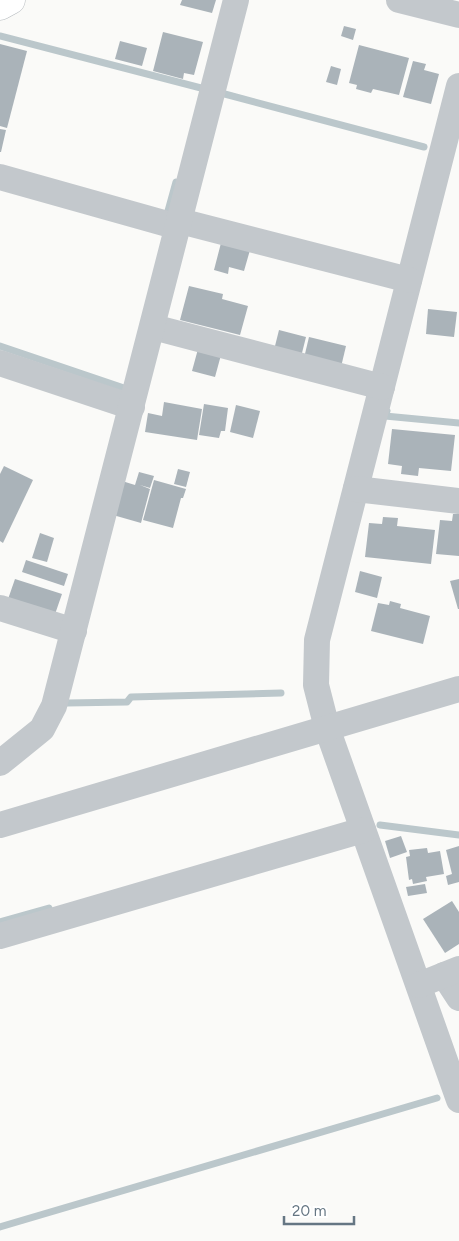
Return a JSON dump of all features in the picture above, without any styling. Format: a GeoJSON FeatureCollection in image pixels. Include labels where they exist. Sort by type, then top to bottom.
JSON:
{"type":"FeatureCollection","features":[{"type":"Feature","properties":{"kind":"main road"},"geometry":{"type":"LineString","coordinates":[[0,6],[11,0]]}},
{"type":"Feature","properties":{"kind":"street"},"geometry":{"type":"LineString","coordinates":[[0,763],[42,729],[54,706],[236,0]]}},
{"type":"Feature","properties":{"kind":"street"},"geometry":{"type":"LineString","coordinates":[[399,0],[459,16]]}},
{"type":"Feature","properties":{"kind":"street"},"geometry":{"type":"LineString","coordinates":[[459,86],[450,154],[409,280],[317,640],[316,685],[327,728],[459,1100]]}},
{"type":"Feature","properties":{"kind":"street"},"geometry":{"type":"LineString","coordinates":[[0,177],[179,224],[409,280]]}},
{"type":"Feature","properties":{"kind":"street"},"geometry":{"type":"LineString","coordinates":[[153,327],[382,386]]}},
{"type":"Feature","properties":{"kind":"street"},"geometry":{"type":"LineString","coordinates":[[0,363],[132,407]]}},
{"type":"Feature","properties":{"kind":"street"},"geometry":{"type":"LineString","coordinates":[[356,489],[459,501]]}},
{"type":"Feature","properties":{"kind":"street"},"geometry":{"type":"LineString","coordinates":[[0,608],[74,631]]}},
{"type":"Feature","properties":{"kind":"street"},"geometry":{"type":"LineString","coordinates":[[0,825],[459,689]]}},
{"type":"Feature","properties":{"kind":"street"},"geometry":{"type":"LineString","coordinates":[[0,936],[364,830]]}},
{"type":"Feature","properties":{"kind":"street"},"geometry":{"type":"LineString","coordinates":[[419,985],[452,972],[459,998]]}},
{"type":"Feature","properties":{"kind":"building"},"geometry":{"type":"Polygon","coordinates":[[[182,0],[216,0],[212,13],[180,5],[182,0]]]}},
{"type":"Feature","properties":{"kind":"building"},"geometry":{"type":"Polygon","coordinates":[[[344,26],[356,29],[353,40],[341,36],[344,26]]]}},
{"type":"Feature","properties":{"kind":"building"},"geometry":{"type":"Polygon","coordinates":[[[163,32],[203,42],[194,75],[184,73],[183,79],[153,71],[163,32]]]}},
{"type":"Feature","properties":{"kind":"building"},"geometry":{"type":"Polygon","coordinates":[[[120,41],[147,48],[142,66],[115,59],[120,41]]]}},
{"type":"Feature","properties":{"kind":"building"},"geometry":{"type":"Polygon","coordinates":[[[0,44],[27,51],[7,128],[0,126],[0,44]]]}},
{"type":"Feature","properties":{"kind":"building"},"geometry":{"type":"Polygon","coordinates":[[[359,45],[409,58],[399,95],[373,89],[371,93],[356,89],[357,85],[349,83],[359,45]]]}},
{"type":"Feature","properties":{"kind":"building"},"geometry":{"type":"Polygon","coordinates":[[[413,61],[426,64],[424,70],[439,74],[431,104],[403,97],[413,61]]]}},
{"type":"Feature","properties":{"kind":"building"},"geometry":{"type":"Polygon","coordinates":[[[331,66],[341,69],[337,85],[326,82],[331,66]]]}},
{"type":"Feature","properties":{"kind":"building"},"geometry":{"type":"Polygon","coordinates":[[[0,129],[6,130],[1,152],[0,152],[0,129]]]}},
{"type":"Feature","properties":{"kind":"building"},"geometry":{"type":"Polygon","coordinates":[[[221,243],[250,250],[244,271],[229,267],[228,274],[214,270],[221,243]]]}},
{"type":"Feature","properties":{"kind":"building"},"geometry":{"type":"Polygon","coordinates":[[[189,286],[223,294],[222,299],[248,306],[240,335],[180,320],[189,286]]]}},
{"type":"Feature","properties":{"kind":"building"},"geometry":{"type":"Polygon","coordinates":[[[428,309],[457,312],[454,337],[426,334],[428,309]]]}},
{"type":"Feature","properties":{"kind":"building"},"geometry":{"type":"Polygon","coordinates":[[[279,330],[306,337],[301,357],[274,350],[279,330]]]}},
{"type":"Feature","properties":{"kind":"building"},"geometry":{"type":"Polygon","coordinates":[[[309,337],[346,346],[341,367],[304,358],[309,337]]]}},
{"type":"Feature","properties":{"kind":"building"},"geometry":{"type":"Polygon","coordinates":[[[198,349],[221,355],[215,377],[192,371],[198,349]]]}},
{"type":"Feature","properties":{"kind":"building"},"geometry":{"type":"Polygon","coordinates":[[[164,402],[202,409],[197,440],[145,432],[148,413],[162,416],[164,402]]]}},
{"type":"Feature","properties":{"kind":"building"},"geometry":{"type":"Polygon","coordinates":[[[204,404],[228,408],[225,431],[221,431],[219,438],[199,435],[204,404]]]}},
{"type":"Feature","properties":{"kind":"building"},"geometry":{"type":"Polygon","coordinates":[[[236,405],[260,411],[253,438],[230,432],[236,405]]]}},
{"type":"Feature","properties":{"kind":"building"},"geometry":{"type":"Polygon","coordinates":[[[392,429],[455,435],[451,471],[419,468],[418,476],[401,474],[402,466],[388,464],[392,429]]]}},
{"type":"Feature","properties":{"kind":"building"},"geometry":{"type":"Polygon","coordinates":[[[4,466],[33,480],[3,543],[0,541],[0,474],[4,466]]]}},
{"type":"Feature","properties":{"kind":"building"},"geometry":{"type":"Polygon","coordinates":[[[178,469],[190,472],[186,487],[174,484],[178,469]]]}},
{"type":"Feature","properties":{"kind":"building"},"geometry":{"type":"Polygon","coordinates":[[[139,472],[154,476],[150,488],[140,485],[150,489],[141,523],[113,515],[122,481],[135,485],[139,472]]]}},
{"type":"Feature","properties":{"kind":"building"},"geometry":{"type":"Polygon","coordinates":[[[154,480],[186,489],[183,498],[181,498],[173,528],[143,520],[154,480]]]}},
{"type":"Feature","properties":{"kind":"building"},"geometry":{"type":"Polygon","coordinates":[[[453,514],[459,514],[459,556],[436,554],[440,520],[452,521],[453,514]]]}},
{"type":"Feature","properties":{"kind":"building"},"geometry":{"type":"Polygon","coordinates":[[[383,517],[398,518],[397,526],[435,530],[431,564],[365,557],[369,523],[382,524],[383,517]]]}},
{"type":"Feature","properties":{"kind":"building"},"geometry":{"type":"Polygon","coordinates":[[[40,533],[54,538],[47,562],[32,558],[40,533]]]}},
{"type":"Feature","properties":{"kind":"building"},"geometry":{"type":"Polygon","coordinates":[[[26,560],[68,574],[64,586],[22,572],[26,560]]]}},
{"type":"Feature","properties":{"kind":"building"},"geometry":{"type":"Polygon","coordinates":[[[360,571],[382,577],[377,598],[355,592],[360,571]]]}},
{"type":"Feature","properties":{"kind":"building"},"geometry":{"type":"Polygon","coordinates":[[[15,579],[62,594],[54,617],[7,602],[15,579]]]}},
{"type":"Feature","properties":{"kind":"building"},"geometry":{"type":"Polygon","coordinates":[[[459,579],[459,609],[458,609],[450,581],[459,579]]]}},
{"type":"Feature","properties":{"kind":"building"},"geometry":{"type":"Polygon","coordinates":[[[390,601],[401,604],[400,608],[430,616],[423,644],[371,631],[378,603],[389,605],[390,601]]]}},
{"type":"Feature","properties":{"kind":"building"},"geometry":{"type":"Polygon","coordinates":[[[401,836],[407,852],[390,858],[385,841],[401,836]]]}},
{"type":"Feature","properties":{"kind":"building"},"geometry":{"type":"Polygon","coordinates":[[[459,846],[459,882],[448,885],[446,876],[452,874],[446,850],[459,846]]]}},
{"type":"Feature","properties":{"kind":"building"},"geometry":{"type":"Polygon","coordinates":[[[427,848],[428,853],[440,851],[444,874],[426,877],[427,881],[413,884],[412,879],[409,880],[406,857],[410,856],[409,850],[427,848]]]}},
{"type":"Feature","properties":{"kind":"building"},"geometry":{"type":"Polygon","coordinates":[[[425,884],[427,893],[408,896],[406,887],[425,884]]]}},
{"type":"Feature","properties":{"kind":"building"},"geometry":{"type":"Polygon","coordinates":[[[452,901],[459,912],[459,944],[445,953],[423,919],[452,901]]]}},
{"type":"Feature","properties":{"kind":"waterway"},"geometry":{"type":"LineString","coordinates":[[0,36],[201,88]]}},
{"type":"Feature","properties":{"kind":"waterway"},"geometry":{"type":"LineString","coordinates":[[221,93],[424,147]]}},
{"type":"Feature","properties":{"kind":"waterway"},"geometry":{"type":"LineString","coordinates":[[168,211],[176,182]]}},
{"type":"Feature","properties":{"kind":"waterway"},"geometry":{"type":"LineString","coordinates":[[0,346],[124,388]]}},
{"type":"Feature","properties":{"kind":"waterway"},"geometry":{"type":"LineString","coordinates":[[387,411],[385,416],[459,423]]}},
{"type":"Feature","properties":{"kind":"waterway"},"geometry":{"type":"LineString","coordinates":[[67,703],[127,702],[131,697],[281,693]]}},
{"type":"Feature","properties":{"kind":"waterway"},"geometry":{"type":"LineString","coordinates":[[380,825],[459,835]]}},
{"type":"Feature","properties":{"kind":"waterway"},"geometry":{"type":"LineString","coordinates":[[0,922],[49,908]]}},
{"type":"Feature","properties":{"kind":"waterway"},"geometry":{"type":"LineString","coordinates":[[0,1227],[437,1098]]}}]}
